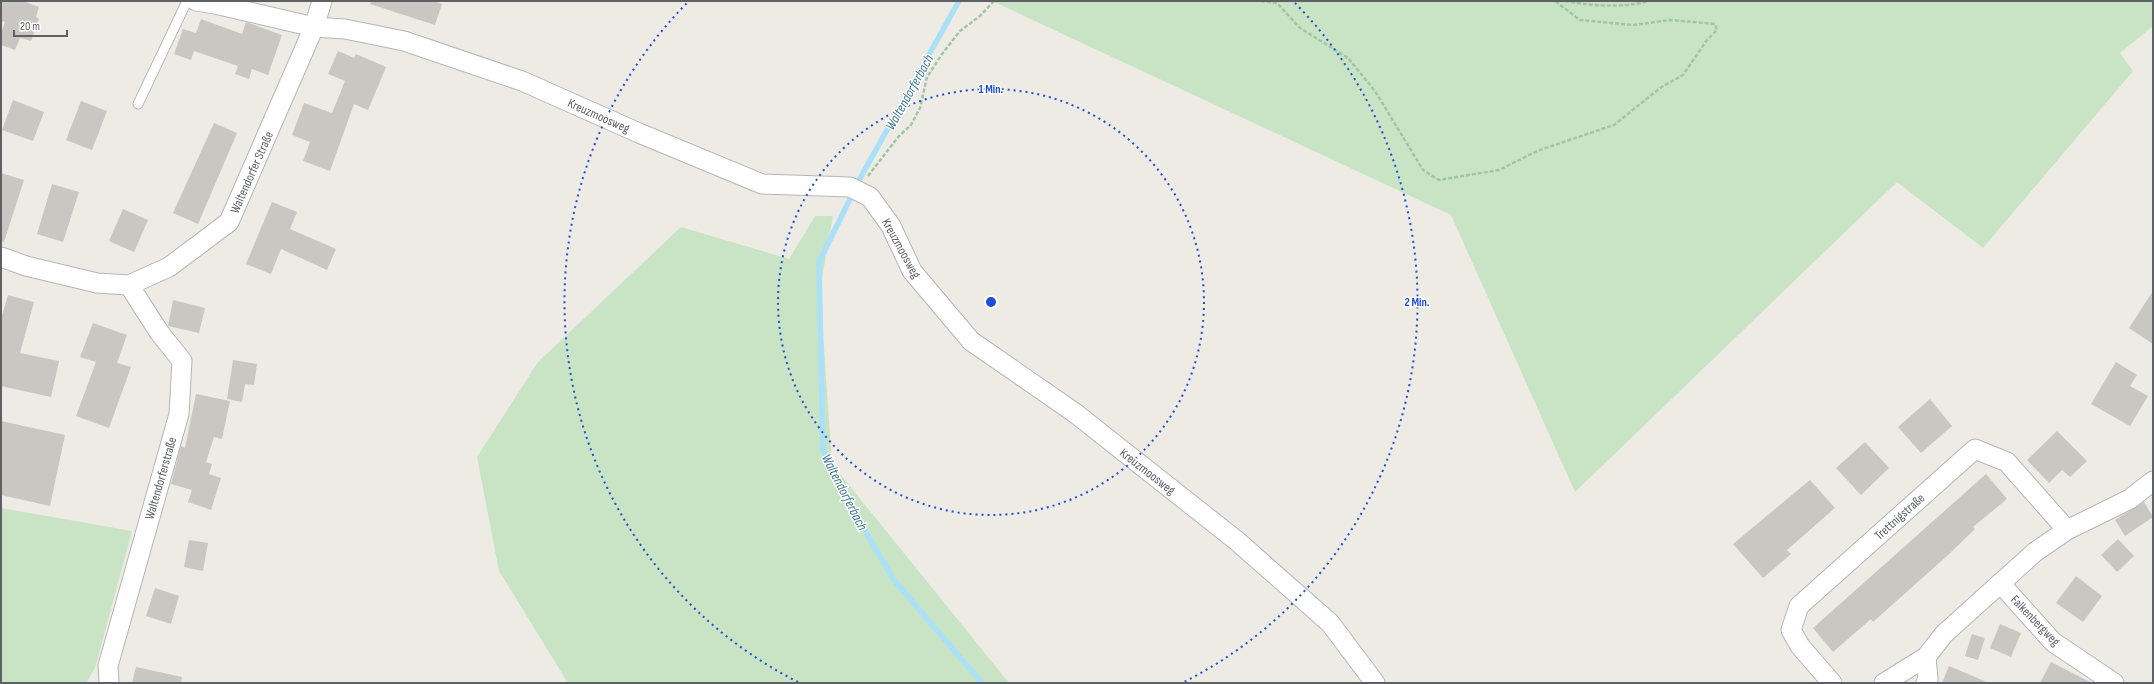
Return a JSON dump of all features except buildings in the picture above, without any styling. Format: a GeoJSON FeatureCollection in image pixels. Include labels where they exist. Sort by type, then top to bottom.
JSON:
{"type":"FeatureCollection","features":[{"type":"Feature","properties":{"kind":"street","name":"Kreuzmoosweg"},"geometry":{"type":"LineString","coordinates":[[196,1],[215,2],[314,28],[345,29],[404,41],[522,81],[639,133],[762,184],[850,187],[870,197],[891,226],[912,271],[971,341],[1075,413],[1238,541],[1330,623],[1374,683]]}},
{"type":"Feature","properties":{"kind":"street","name":"Waltendorfer Straße"},"geometry":{"type":"LineString","coordinates":[[1,257],[26,266],[97,284],[129,285],[169,267],[229,222],[314,28],[322,1]]}},
{"type":"Feature","properties":{"kind":"street","name":"Waltendorferstraße"},"geometry":{"type":"LineString","coordinates":[[109,683],[108,666],[178,414],[182,361],[159,332],[129,285]]}},
{"type":"Feature","properties":{"kind":"street","name":"Trettnigstraße"},"geometry":{"type":"LineString","coordinates":[[1832,683],[1800,646],[1791,630],[1799,606],[1974,449],[2007,462],[2066,530]]}},
{"type":"Feature","properties":{"kind":"street"},"geometry":{"type":"LineString","coordinates":[[1884,683],[1926,657],[1944,634],[2035,552],[2066,530],[2130,499],[2153,481]]}},
{"type":"Feature","properties":{"kind":"street","name":"Falkenbergweg"},"geometry":{"type":"LineString","coordinates":[[2000,583],[2053,642],[2114,683]]}},
{"type":"Feature","properties":{"kind":"street"},"geometry":{"type":"LineString","coordinates":[[1926,657],[1928,679],[1926,683]]}},
{"type":"Feature","properties":{"kind":"lane"},"geometry":{"type":"LineString","coordinates":[[138,104],[187,1]]}},
{"type":"Feature","properties":{"kind":"path"},"geometry":{"type":"LineString","coordinates":[[870,197],[868,175],[899,136],[911,125],[920,108],[927,77],[942,54],[960,31],[980,16],[994,1]]}},
{"type":"Feature","properties":{"kind":"path"},"geometry":{"type":"LineString","coordinates":[[1261,1],[1278,3],[1300,28],[1348,58],[1375,91],[1423,170],[1439,180],[1499,170],[1537,151],[1614,126],[1660,88],[1683,75],[1717,30],[1715,24],[1671,20],[1633,26],[1580,20],[1555,1]]}},
{"type":"Feature","properties":{"kind":"path"},"geometry":{"type":"LineString","coordinates":[[1565,1],[1582,4],[1635,4],[1648,1]]}},
{"type":"Feature","properties":{"kind":"green space"},"geometry":{"type":"Polygon","coordinates":[[[992,1],[2153,1],[2153,26],[2120,53],[2133,71],[1983,248],[1897,182],[1575,492],[1451,215],[992,1]]]}},
{"type":"Feature","properties":{"kind":"green space"},"geometry":{"type":"Polygon","coordinates":[[[815,216],[833,216],[820,289],[832,464],[1009,683],[568,683],[499,571],[477,457],[538,362],[681,227],[789,259],[815,216]]]}},
{"type":"Feature","properties":{"kind":"green space"},"geometry":{"type":"Polygon","coordinates":[[[1,508],[132,531],[95,668],[86,683],[1,683],[1,508]]]}},
{"type":"Feature","properties":{"kind":"waterway","name":"Waltendorferbach"},"geometry":{"type":"LineString","coordinates":[[858,182],[959,1]]}},
{"type":"Feature","properties":{"kind":"waterway","name":"Waltendorferbach"},"geometry":{"type":"LineString","coordinates":[[851,197],[819,262],[823,450],[848,502],[894,580],[982,683]]}}]}
